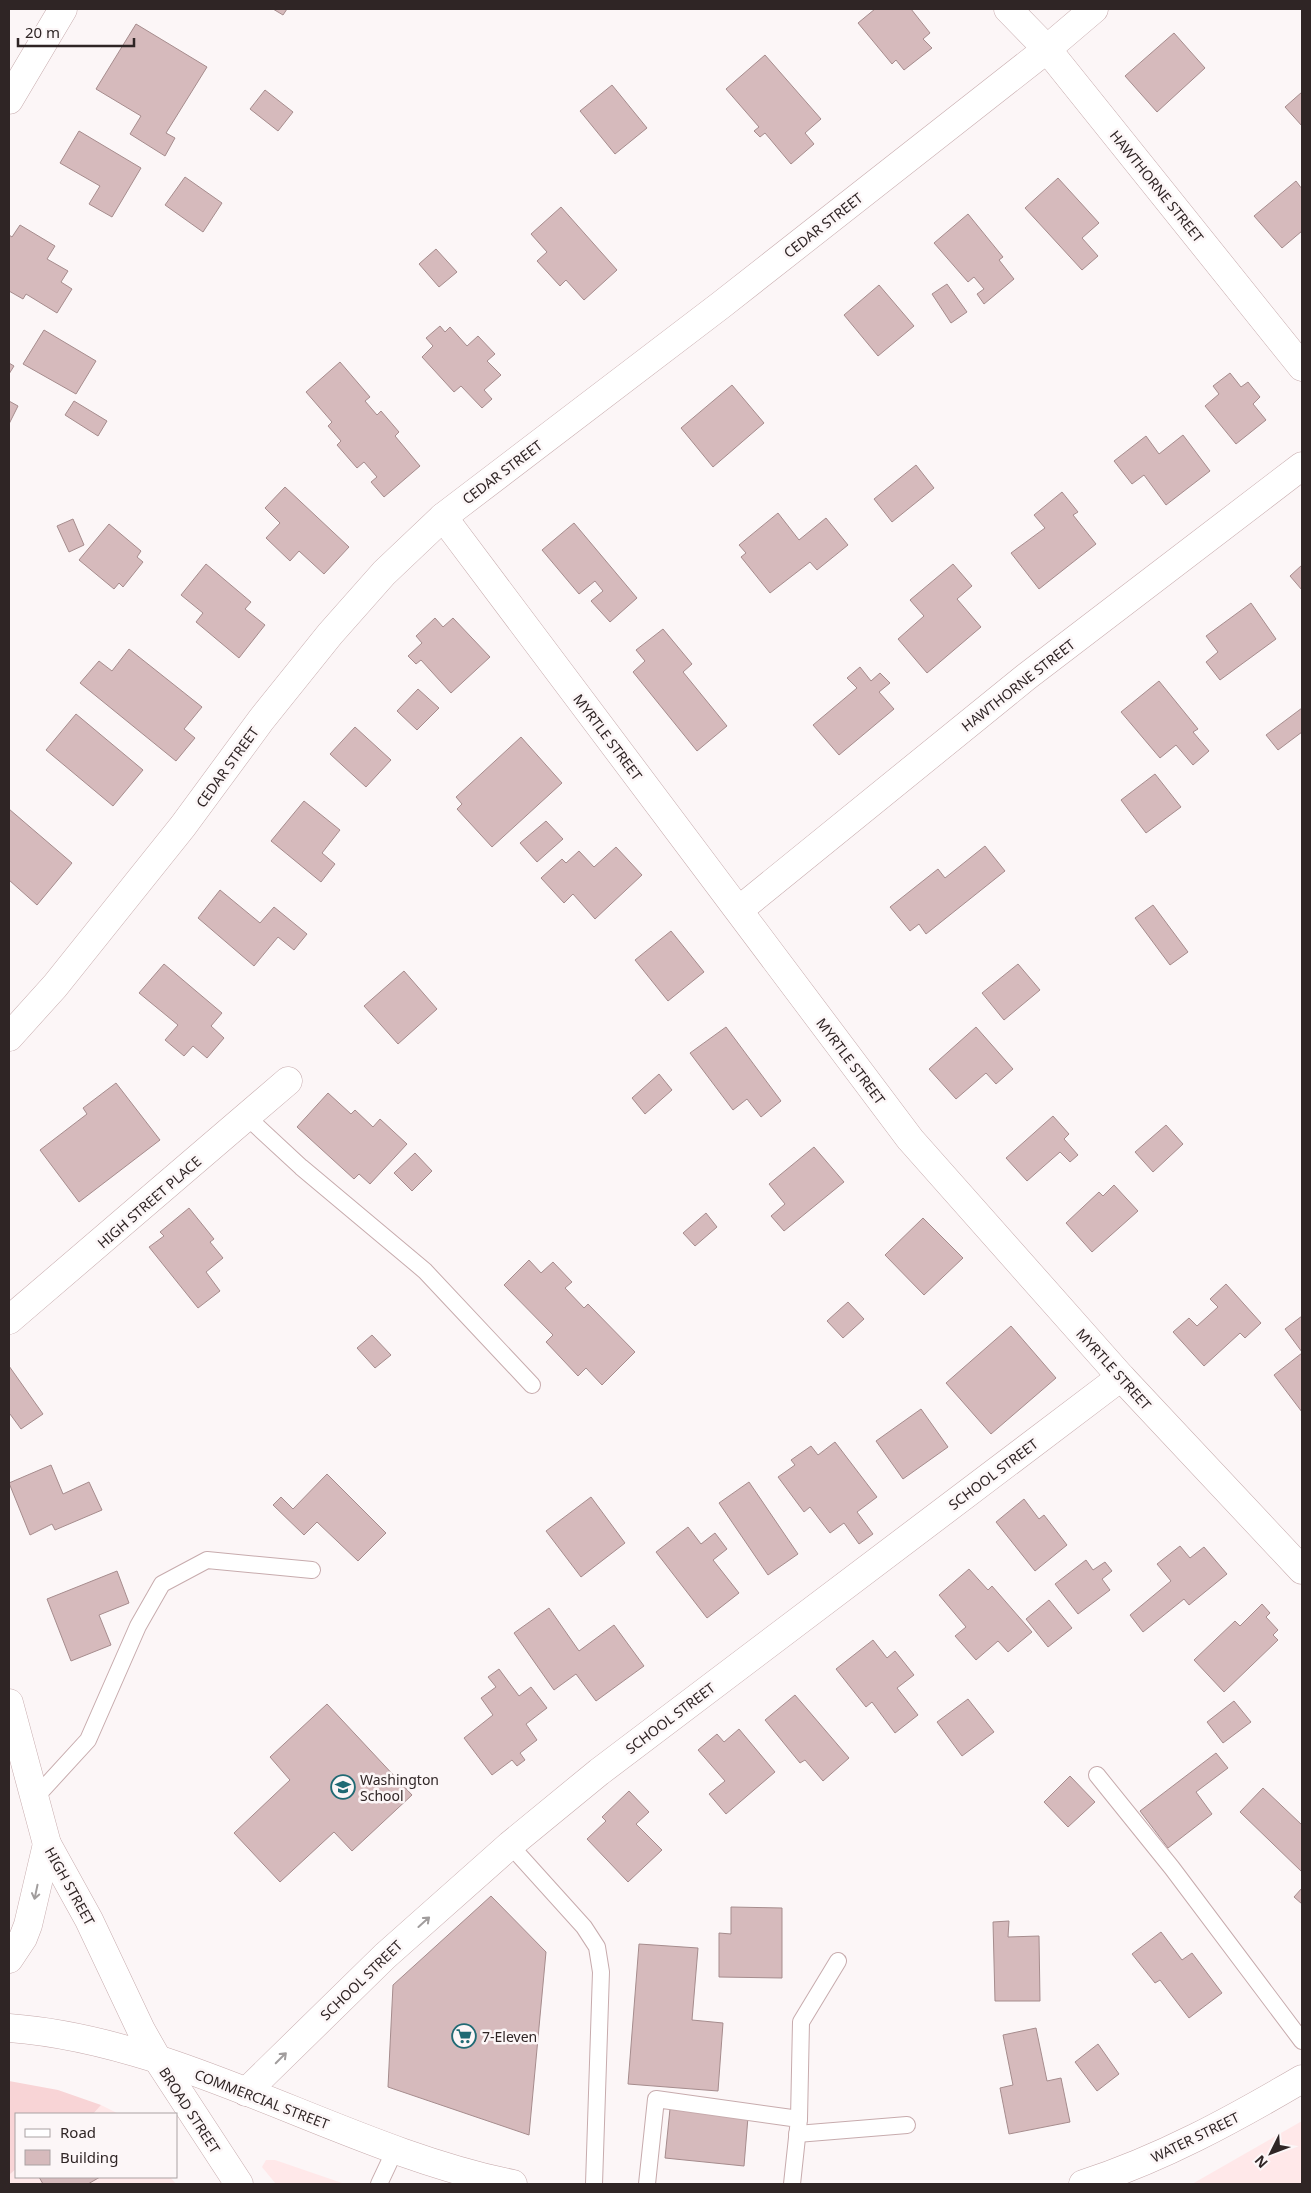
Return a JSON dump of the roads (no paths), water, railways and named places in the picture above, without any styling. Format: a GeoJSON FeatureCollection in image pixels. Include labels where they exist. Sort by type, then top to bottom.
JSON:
{"type":"FeatureCollection","features":[{"type":"Feature","properties":{"kind":"street"},"geometry":{"type":"LineString","coordinates":[[9,100],[63,9]]}},
{"type":"Feature","properties":{"kind":"street","name":"HAWTHORNE STREET"},"geometry":{"type":"LineString","coordinates":[[1008,9],[1047,49],[1302,368]]}},
{"type":"Feature","properties":{"kind":"street","name":"CEDAR STREET"},"geometry":{"type":"LineString","coordinates":[[9,1037],[55,986],[183,826],[261,720],[330,634],[384,573],[443,517],[721,305],[1047,49],[1094,9]]}},
{"type":"Feature","properties":{"kind":"street","name":"HAWTHORNE STREET"},"geometry":{"type":"LineString","coordinates":[[738,910],[1026,677],[1302,466]]}},
{"type":"Feature","properties":{"kind":"street","name":"MYRTLE STREET"},"geometry":{"type":"LineString","coordinates":[[443,517],[910,1139],[1120,1377],[1302,1570]]}},
{"type":"Feature","properties":{"kind":"street","name":"HIGH STREET PLACE"},"geometry":{"type":"LineString","coordinates":[[9,1320],[288,1081]]}},
{"type":"Feature","properties":{"kind":"street","name":"SCHOOL STREET"},"geometry":{"type":"LineString","coordinates":[[246,2092],[386,1956],[510,1845],[599,1772],[1120,1377]]}},
{"type":"Feature","properties":{"kind":"street","name":"HIGH STREET"},"geometry":{"type":"LineString","coordinates":[[9,1703],[47,1844],[89,1920],[141,2030],[158,2060]]}},
{"type":"Feature","properties":{"kind":"street"},"geometry":{"type":"LineString","coordinates":[[9,1959],[23,1938],[28,1925],[47,1844]]}},
{"type":"Feature","properties":{"kind":"street","name":"COMMERCIAL STREET"},"geometry":{"type":"LineString","coordinates":[[9,2028],[47,2030],[98,2042],[158,2060],[396,2150],[504,2183]]}},
{"type":"Feature","properties":{"kind":"street","name":"BROAD STREET"},"geometry":{"type":"LineString","coordinates":[[158,2060],[239,2184]]}},
{"type":"Feature","properties":{"kind":"street","name":"WATER STREET"},"geometry":{"type":"LineString","coordinates":[[1083,2184],[1159,2155],[1244,2113],[1302,2080]]}},
{"type":"Feature","properties":{"kind":"lane"},"geometry":{"type":"LineString","coordinates":[[246,1117],[301,1167],[425,1271],[532,1384]]}},
{"type":"Feature","properties":{"kind":"lane"},"geometry":{"type":"LineString","coordinates":[[34,1799],[88,1740],[138,1626],[162,1584],[207,1560],[312,1570]]}},
{"type":"Feature","properties":{"kind":"lane"},"geometry":{"type":"LineString","coordinates":[[1097,1775],[1172,1868],[1302,2041]]}},
{"type":"Feature","properties":{"kind":"lane"},"geometry":{"type":"LineString","coordinates":[[510,1845],[584,1928],[597,1947],[601,1972],[594,2184]]}},
{"type":"Feature","properties":{"kind":"lane"},"geometry":{"type":"LineString","coordinates":[[792,2184],[798,2126],[801,2022],[838,1961]]}},
{"type":"Feature","properties":{"kind":"lane"},"geometry":{"type":"LineString","coordinates":[[647,2184],[656,2099],[798,2126],[907,2125]]}},
{"type":"Feature","properties":{"kind":"lane"},"geometry":{"type":"LineString","coordinates":[[380,2184],[396,2150]]}},
{"type":"Feature","properties":{"kind":"place","name":"Washington School"},"geometry":{"type":"Point","coordinates":[343,1787]}},
{"type":"Feature","properties":{"kind":"place","name":"7-Eleven"},"geometry":{"type":"Point","coordinates":[464,2036]}}]}
